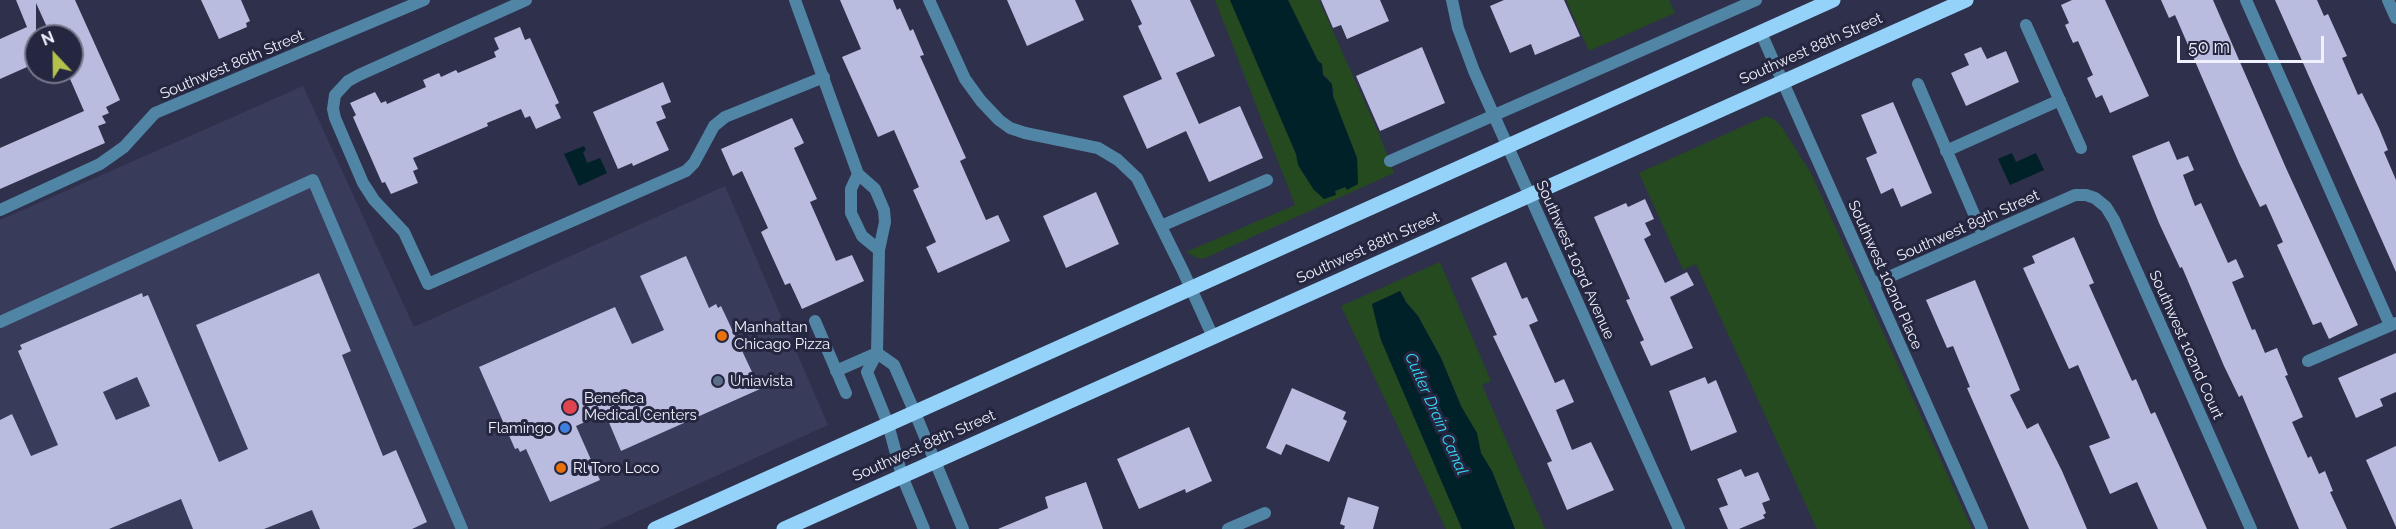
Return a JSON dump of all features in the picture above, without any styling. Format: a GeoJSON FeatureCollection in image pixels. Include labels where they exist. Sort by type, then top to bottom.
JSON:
{"type":"FeatureCollection","features":[{"type":"Feature","properties":{"kind":"main road"},"geometry":{"type":"LineString","coordinates":[[654,529],[1833,0]]}},
{"type":"Feature","properties":{"kind":"main road","name":"Southwest 88th Street"},"geometry":{"type":"LineString","coordinates":[[784,529],[1966,0]]}},
{"type":"Feature","properties":{"kind":"street","name":"Southwest 86th Street"},"geometry":{"type":"LineString","coordinates":[[0,210],[100,164],[131,141],[155,113],[424,0]]}},
{"type":"Feature","properties":{"kind":"street"},"geometry":{"type":"LineString","coordinates":[[526,0],[359,75],[348,81],[335,95],[333,109],[335,118],[363,183],[374,200],[404,232],[428,284],[686,171],[694,163],[714,126],[725,117],[824,77]]}},
{"type":"Feature","properties":{"kind":"street"},"geometry":{"type":"LineString","coordinates":[[795,0],[858,174],[875,189],[884,210],[885,222],[879,250],[877,353],[867,372],[888,424],[902,476],[924,529]]}},
{"type":"Feature","properties":{"kind":"street"},"geometry":{"type":"LineString","coordinates":[[930,0],[965,79],[989,110],[1010,128],[1025,134],[1098,148],[1118,160],[1137,178],[1213,337]]}},
{"type":"Feature","properties":{"kind":"street","name":"Southwest 103rd Avenue"},"geometry":{"type":"LineString","coordinates":[[1452,0],[1466,50],[1494,117],[1679,529]]}},
{"type":"Feature","properties":{"kind":"street"},"geometry":{"type":"LineString","coordinates":[[1389,161],[1494,117],[1756,0]]}},
{"type":"Feature","properties":{"kind":"street"},"geometry":{"type":"LineString","coordinates":[[2246,0],[2393,324],[2308,362]]}},
{"type":"Feature","properties":{"kind":"street"},"geometry":{"type":"LineString","coordinates":[[2388,0],[2396,18]]}},
{"type":"Feature","properties":{"kind":"street"},"geometry":{"type":"LineString","coordinates":[[2026,25],[2081,148]]}},
{"type":"Feature","properties":{"kind":"street","name":"Southwest 102nd Place"},"geometry":{"type":"LineString","coordinates":[[1761,33],[1982,529]]}},
{"type":"Feature","properties":{"kind":"street"},"geometry":{"type":"LineString","coordinates":[[1918,84],[1983,235]]}},
{"type":"Feature","properties":{"kind":"street"},"geometry":{"type":"LineString","coordinates":[[1946,151],[2060,100]]}},
{"type":"Feature","properties":{"kind":"street"},"geometry":{"type":"LineString","coordinates":[[858,174],[850,189],[851,213],[862,236],[879,250]]}},
{"type":"Feature","properties":{"kind":"street"},"geometry":{"type":"LineString","coordinates":[[0,322],[313,180],[462,529]]}},
{"type":"Feature","properties":{"kind":"street"},"geometry":{"type":"LineString","coordinates":[[1161,226],[1267,180]]}},
{"type":"Feature","properties":{"kind":"street","name":"Southwest 89th Street"},"geometry":{"type":"LineString","coordinates":[[1873,284],[2075,195]]}},
{"type":"Feature","properties":{"kind":"street","name":"Southwest 102nd Court"},"geometry":{"type":"LineString","coordinates":[[2075,195],[2095,198],[2106,207],[2114,220],[2251,529]]}},
{"type":"Feature","properties":{"kind":"street"},"geometry":{"type":"LineString","coordinates":[[814,321],[846,393]]}},
{"type":"Feature","properties":{"kind":"street"},"geometry":{"type":"LineString","coordinates":[[836,371],[877,353]]}},
{"type":"Feature","properties":{"kind":"street"},"geometry":{"type":"LineString","coordinates":[[877,353],[894,364],[963,529]]}},
{"type":"Feature","properties":{"kind":"street"},"geometry":{"type":"LineString","coordinates":[[1228,529],[1265,513]]}},
{"type":"Feature","properties":{"kind":"shaded area"},"geometry":{"type":"Polygon","coordinates":[[[303,86],[414,327],[725,186],[828,425],[599,529],[0,529],[0,220],[303,86]]]}},
{"type":"Feature","properties":{"kind":"green space"},"geometry":{"type":"Polygon","coordinates":[[[1215,0],[1230,0],[1301,170],[1314,190],[1336,194],[1335,191],[1358,184],[1357,158],[1332,96],[1334,91],[1328,78],[1323,75],[1322,64],[1318,61],[1288,0],[1319,0],[1394,173],[1203,259],[1186,252],[1295,205],[1215,0]]]}},
{"type":"Feature","properties":{"kind":"green space"},"geometry":{"type":"Polygon","coordinates":[[[1566,0],[1669,0],[1675,13],[1589,51],[1566,0]]]}},
{"type":"Feature","properties":{"kind":"green space"},"geometry":{"type":"Polygon","coordinates":[[[1766,116],[1781,126],[1811,173],[1972,529],[1817,529],[1696,264],[1683,270],[1639,173],[1766,116]]]}},
{"type":"Feature","properties":{"kind":"green space"},"geometry":{"type":"Polygon","coordinates":[[[1440,262],[1491,381],[1482,385],[1545,529],[1515,529],[1492,471],[1481,453],[1441,358],[1401,291],[1372,304],[1381,340],[1462,529],[1446,529],[1341,306],[1440,262]]]}},
{"type":"Feature","properties":{"kind":"water"},"geometry":{"type":"Polygon","coordinates":[[[1230,0],[1288,0],[1318,61],[1322,64],[1323,75],[1332,84],[1333,96],[1357,158],[1358,184],[1347,190],[1345,187],[1335,191],[1336,195],[1324,199],[1314,190],[1298,165],[1296,154],[1230,0]]]}},
{"type":"Feature","properties":{"kind":"water"},"geometry":{"type":"Polygon","coordinates":[[[584,146],[586,150],[583,152],[587,163],[600,158],[607,173],[579,186],[564,154],[584,146]]]}},
{"type":"Feature","properties":{"kind":"water"},"geometry":{"type":"Polygon","coordinates":[[[2012,153],[2016,162],[2036,153],[2044,170],[2010,185],[1998,159],[2012,153]]]}},
{"type":"Feature","properties":{"kind":"water","name":"Cutler Drain Canal"},"geometry":{"type":"Polygon","coordinates":[[[1400,291],[1418,316],[1441,358],[1461,406],[1477,433],[1481,453],[1492,471],[1515,529],[1462,529],[1381,340],[1377,325],[1372,304],[1400,291]]]}},
{"type":"Feature","properties":{"kind":"building"},"geometry":{"type":"Polygon","coordinates":[[[16,0],[75,0],[120,100],[106,107],[109,113],[102,116],[106,123],[98,126],[105,143],[0,189],[0,148],[84,111],[72,84],[84,84],[84,24],[46,24],[36,3],[36,24],[26,24],[16,0]]]}},
{"type":"Feature","properties":{"kind":"building"},"geometry":{"type":"Polygon","coordinates":[[[201,0],[241,0],[250,21],[246,23],[247,27],[219,39],[201,0]]]}},
{"type":"Feature","properties":{"kind":"building"},"geometry":{"type":"Polygon","coordinates":[[[840,0],[893,0],[897,10],[900,8],[910,31],[913,29],[924,55],[920,56],[966,158],[960,161],[986,220],[998,215],[1010,241],[938,273],[926,247],[936,242],[913,190],[919,187],[894,130],[878,137],[842,57],[861,49],[840,0]]]}},
{"type":"Feature","properties":{"kind":"building"},"geometry":{"type":"Polygon","coordinates":[[[1007,0],[1075,0],[1084,20],[1027,46],[1007,0]]]}},
{"type":"Feature","properties":{"kind":"building"},"geometry":{"type":"Polygon","coordinates":[[[1131,0],[1190,0],[1215,56],[1176,73],[1199,124],[1240,106],[1263,158],[1209,182],[1186,131],[1147,149],[1123,96],[1162,79],[1138,26],[1142,24],[1131,0]]]}},
{"type":"Feature","properties":{"kind":"building"},"geometry":{"type":"Polygon","coordinates":[[[1321,0],[1380,0],[1389,21],[1347,39],[1341,25],[1333,28],[1321,0]]]}},
{"type":"Feature","properties":{"kind":"building"},"geometry":{"type":"Polygon","coordinates":[[[1504,0],[1564,0],[1580,36],[1535,55],[1531,44],[1510,53],[1490,6],[1504,0]]]}},
{"type":"Feature","properties":{"kind":"building"},"geometry":{"type":"Polygon","coordinates":[[[2072,0],[2105,0],[2149,96],[2110,113],[2102,95],[2096,98],[2087,78],[2093,75],[2078,41],[2073,43],[2065,25],[2069,23],[2061,5],[2072,0]]]}},
{"type":"Feature","properties":{"kind":"building"},"geometry":{"type":"Polygon","coordinates":[[[2161,0],[2213,0],[2358,325],[2329,339],[2321,322],[2313,325],[2277,245],[2283,242],[2266,204],[2260,207],[2175,15],[2169,18],[2161,0]]]}},
{"type":"Feature","properties":{"kind":"building"},"geometry":{"type":"Polygon","coordinates":[[[2275,0],[2317,0],[2324,16],[2328,14],[2347,56],[2342,58],[2358,95],[2362,93],[2379,128],[2388,150],[2384,152],[2396,180],[2396,272],[2275,0]]]}},
{"type":"Feature","properties":{"kind":"building"},"geometry":{"type":"Polygon","coordinates":[[[520,27],[525,40],[530,38],[559,103],[555,105],[561,118],[536,129],[530,116],[525,118],[521,109],[487,123],[488,126],[413,158],[418,169],[413,171],[418,183],[391,194],[385,182],[382,183],[353,117],[356,115],[350,103],[375,92],[381,103],[386,101],[387,104],[426,87],[423,80],[439,73],[441,77],[456,70],[458,73],[496,57],[494,52],[499,49],[494,38],[520,27]]]}},
{"type":"Feature","properties":{"kind":"building"},"geometry":{"type":"Polygon","coordinates":[[[24,28],[24,68],[0,79],[0,39],[24,28]]]}},
{"type":"Feature","properties":{"kind":"building"},"geometry":{"type":"Polygon","coordinates":[[[1422,47],[1445,103],[1380,131],[1356,76],[1422,47]]]}},
{"type":"Feature","properties":{"kind":"building"},"geometry":{"type":"Polygon","coordinates":[[[1981,47],[1987,59],[2006,51],[2019,82],[1966,106],[1951,73],[1969,65],[1964,54],[1981,47]]]}},
{"type":"Feature","properties":{"kind":"building"},"geometry":{"type":"Polygon","coordinates":[[[663,82],[671,102],[661,106],[666,118],[656,122],[669,150],[633,166],[632,163],[618,169],[593,112],[663,82]]]}},
{"type":"Feature","properties":{"kind":"building"},"geometry":{"type":"Polygon","coordinates":[[[1893,102],[1932,193],[1901,207],[1893,188],[1881,194],[1866,158],[1877,153],[1861,115],[1893,102]]]}},
{"type":"Feature","properties":{"kind":"building"},"geometry":{"type":"Polygon","coordinates":[[[792,118],[804,143],[794,148],[817,199],[810,202],[836,261],[852,255],[864,281],[802,309],[790,283],[785,285],[761,232],[768,228],[742,171],[733,176],[721,149],[792,118]]]}},
{"type":"Feature","properties":{"kind":"building"},"geometry":{"type":"Polygon","coordinates":[[[2169,141],[2177,160],[2188,156],[2194,170],[2183,175],[2195,206],[2201,203],[2228,263],[2236,259],[2244,277],[2232,282],[2252,330],[2255,329],[2265,353],[2277,348],[2288,375],[2285,376],[2303,417],[2292,422],[2308,458],[2311,456],[2319,474],[2325,471],[2333,491],[2330,492],[2347,529],[2299,529],[2242,395],[2239,397],[2224,366],[2182,267],[2180,268],[2159,223],[2132,156],[2169,141]]]}},
{"type":"Feature","properties":{"kind":"building"},"geometry":{"type":"Polygon","coordinates":[[[1096,192],[1119,244],[1066,268],[1043,216],[1096,192]]]}},
{"type":"Feature","properties":{"kind":"building"},"geometry":{"type":"Polygon","coordinates":[[[1645,199],[1654,219],[1645,223],[1651,235],[1644,239],[1665,283],[1687,272],[1694,285],[1670,297],[1693,348],[1651,366],[1640,342],[1644,340],[1626,300],[1630,299],[1594,217],[1626,203],[1628,207],[1645,199]]]}},
{"type":"Feature","properties":{"kind":"building"},"geometry":{"type":"Polygon","coordinates":[[[2074,237],[2094,283],[2089,285],[2132,381],[2136,379],[2151,414],[2155,412],[2207,529],[2158,529],[2137,482],[2110,494],[2089,446],[2110,438],[2078,365],[2069,369],[2023,268],[2035,263],[2032,256],[2074,237]]]}},
{"type":"Feature","properties":{"kind":"building"},"geometry":{"type":"Polygon","coordinates":[[[686,256],[709,308],[716,304],[718,308],[721,306],[760,389],[621,451],[605,413],[576,426],[600,480],[550,502],[526,449],[520,452],[518,448],[515,449],[479,367],[615,307],[632,344],[664,330],[640,276],[686,256]]]}},
{"type":"Feature","properties":{"kind":"building"},"geometry":{"type":"Polygon","coordinates":[[[1506,262],[1522,299],[1527,297],[1538,321],[1529,325],[1555,383],[1564,379],[1574,402],[1556,410],[1572,450],[1591,442],[1614,490],[1567,510],[1547,463],[1552,461],[1493,336],[1497,335],[1471,278],[1506,262]]]}},
{"type":"Feature","properties":{"kind":"building"},"geometry":{"type":"Polygon","coordinates":[[[319,273],[351,351],[342,355],[383,456],[396,450],[427,522],[412,529],[320,529],[312,510],[264,529],[193,529],[181,499],[109,529],[0,529],[0,420],[12,414],[31,456],[58,445],[18,351],[22,349],[20,345],[142,293],[143,297],[148,295],[219,462],[248,449],[196,325],[319,273]],[[137,377],[103,392],[116,420],[150,406],[137,377]]]}},
{"type":"Feature","properties":{"kind":"building"},"geometry":{"type":"Polygon","coordinates":[[[1975,280],[2020,390],[2010,395],[2027,429],[2038,423],[2087,529],[2029,529],[1967,388],[1970,387],[1953,346],[1947,348],[1926,300],[1975,280]]]}},
{"type":"Feature","properties":{"kind":"building"},"geometry":{"type":"Polygon","coordinates":[[[2396,353],[2396,392],[2380,399],[2383,406],[2356,418],[2338,378],[2396,353]]]}},
{"type":"Feature","properties":{"kind":"building"},"geometry":{"type":"Polygon","coordinates":[[[1705,377],[1708,384],[1716,380],[1737,432],[1691,451],[1669,391],[1705,377]]]}},
{"type":"Feature","properties":{"kind":"building"},"geometry":{"type":"Polygon","coordinates":[[[1292,388],[1346,412],[1343,419],[1347,421],[1329,462],[1286,444],[1281,455],[1266,448],[1292,388]]]}},
{"type":"Feature","properties":{"kind":"building"},"geometry":{"type":"Polygon","coordinates":[[[1189,427],[1212,481],[1186,493],[1185,489],[1139,509],[1117,459],[1189,427]]]}},
{"type":"Feature","properties":{"kind":"building"},"geometry":{"type":"Polygon","coordinates":[[[2396,446],[2396,527],[2366,460],[2396,446]]]}},
{"type":"Feature","properties":{"kind":"building"},"geometry":{"type":"Polygon","coordinates":[[[1741,469],[1745,477],[1758,472],[1770,500],[1762,503],[1766,513],[1763,515],[1765,518],[1739,529],[1728,529],[1719,508],[1728,505],[1717,479],[1741,469]]]}},
{"type":"Feature","properties":{"kind":"building"},"geometry":{"type":"Polygon","coordinates":[[[1086,482],[1103,529],[998,529],[1048,508],[1045,497],[1086,482]]]}},
{"type":"Feature","properties":{"kind":"building"},"geometry":{"type":"Polygon","coordinates":[[[1348,497],[1379,507],[1373,529],[1344,529],[1345,526],[1340,524],[1348,497]]]}},
{"type":"Feature","properties":{"kind":"place","name":"Manhattan Chicago Pizza"},"geometry":{"type":"Point","coordinates":[722,336]}},
{"type":"Feature","properties":{"kind":"place","name":"Uniavista"},"geometry":{"type":"Point","coordinates":[718,381]}},
{"type":"Feature","properties":{"kind":"place","name":"Benefica Medical Centers"},"geometry":{"type":"Point","coordinates":[570,407]}},
{"type":"Feature","properties":{"kind":"place","name":"Flamingo"},"geometry":{"type":"Point","coordinates":[565,428]}},
{"type":"Feature","properties":{"kind":"place","name":"Rl Toro Loco"},"geometry":{"type":"Point","coordinates":[561,468]}}]}
